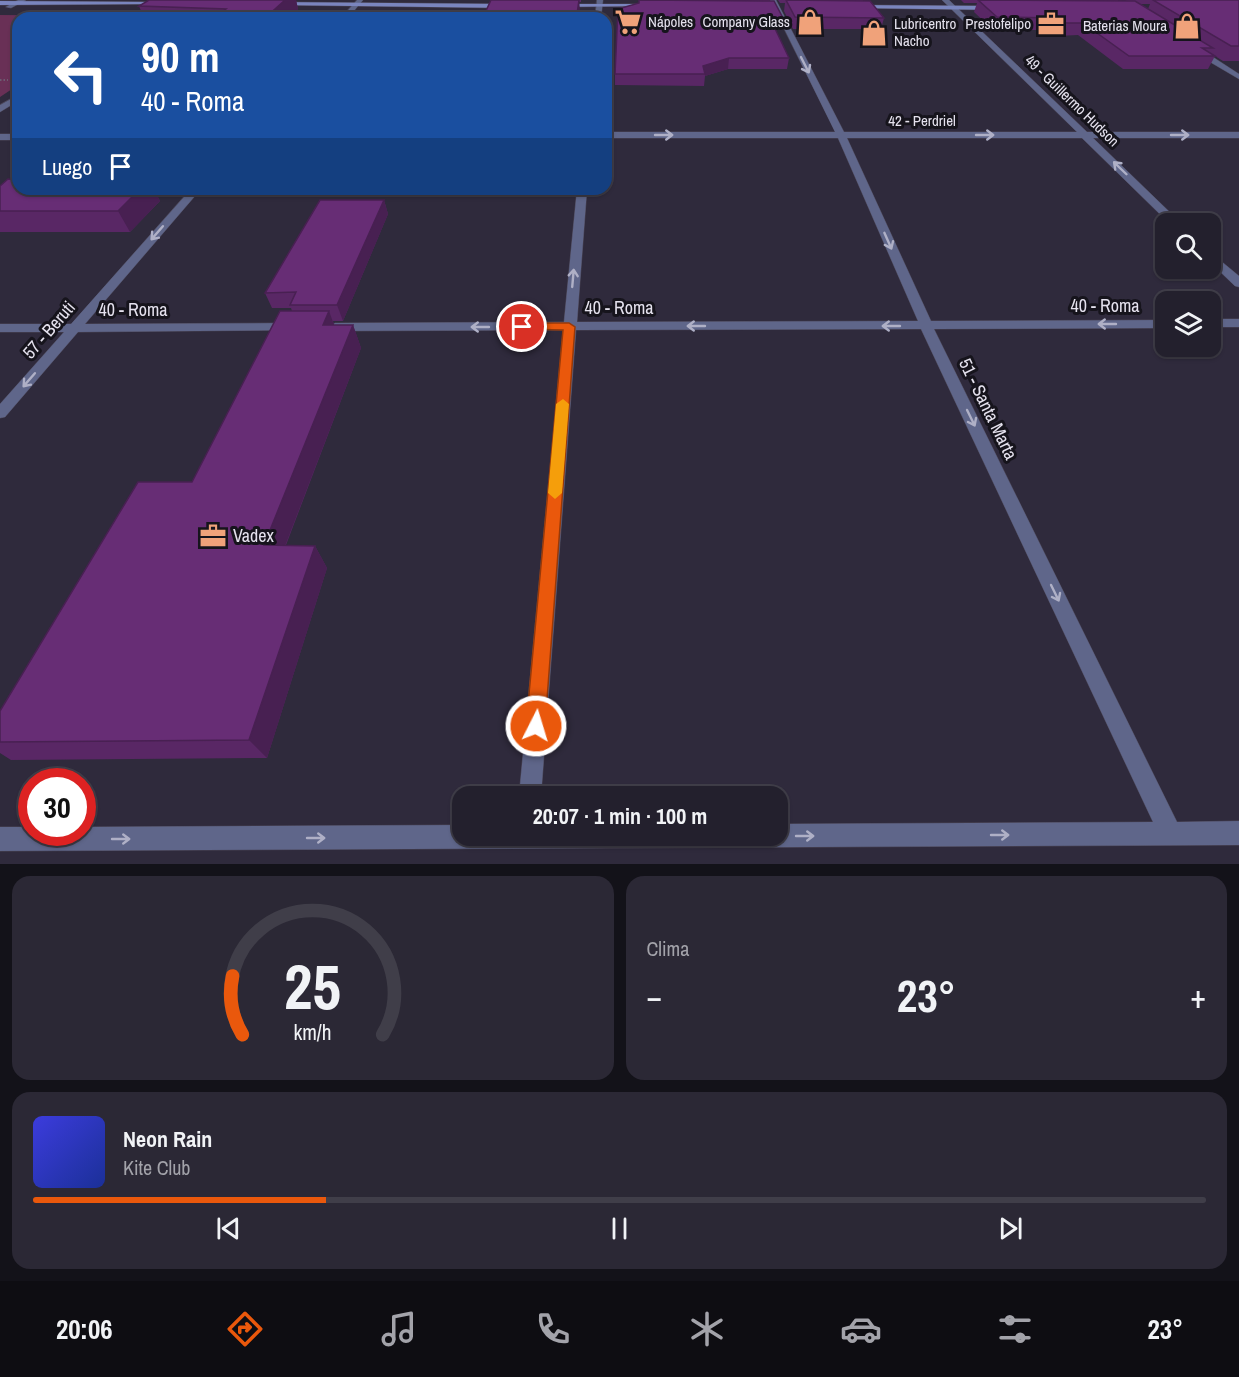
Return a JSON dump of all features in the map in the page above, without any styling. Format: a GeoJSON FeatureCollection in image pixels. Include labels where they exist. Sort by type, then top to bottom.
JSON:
{"type":"FeatureCollection","features":[{"type":"Feature","properties":{"kind":"main road"},"geometry":{"type":"LineString","coordinates":[[0,5],[20,2],[162,2],[175,4]]}},
{"type":"Feature","properties":{"kind":"main road"},"geometry":{"type":"LineString","coordinates":[[358,2],[517,8],[350,10],[269,7],[358,2]]}},
{"type":"Feature","properties":{"kind":"main road"},"geometry":{"type":"LineString","coordinates":[[0,5],[167,9]]}},
{"type":"Feature","properties":{"kind":"main road"},"geometry":{"type":"LineString","coordinates":[[551,8],[652,9]]}},
{"type":"Feature","properties":{"kind":"main road"},"geometry":{"type":"LineString","coordinates":[[955,11],[1007,8]]}},
{"type":"Feature","properties":{"kind":"main road"},"geometry":{"type":"LineString","coordinates":[[843,10],[955,11],[1001,14]]}},
{"type":"Feature","properties":{"kind":"street","name":"49 - Guillermo Hudson"},"geometry":{"type":"LineString","coordinates":[[945,0],[1167,213]]}},
{"type":"Feature","properties":{"kind":"street"},"geometry":{"type":"LineString","coordinates":[[9,7],[20,2]]}},
{"type":"Feature","properties":{"kind":"street"},"geometry":{"type":"LineString","coordinates":[[147,12],[162,2]]}},
{"type":"Feature","properties":{"kind":"street"},"geometry":{"type":"LineString","coordinates":[[350,10],[358,2]]}},
{"type":"Feature","properties":{"kind":"street","name":"51 - Santa Marta"},"geometry":{"type":"LineString","coordinates":[[777,8],[841,135],[926,325],[1171,834]]}},
{"type":"Feature","properties":{"kind":"street"},"geometry":{"type":"LineString","coordinates":[[1190,46],[1239,77]]}},
{"type":"Feature","properties":{"kind":"street","name":"42 - Perdriel"},"geometry":{"type":"LineString","coordinates":[[612,135],[1239,135]]}},
{"type":"Feature","properties":{"kind":"street","name":"57 - Beruti"},"geometry":{"type":"LineString","coordinates":[[0,413],[191,195]]}},
{"type":"Feature","properties":{"kind":"street"},"geometry":{"type":"LineString","coordinates":[[531,786],[581,195]]}},
{"type":"Feature","properties":{"kind":"street"},"geometry":{"type":"LineString","coordinates":[[1221,266],[1239,283]]}},
{"type":"Feature","properties":{"kind":"street"},"geometry":{"type":"LineString","coordinates":[[1221,323],[1239,323]]}},
{"type":"Feature","properties":{"kind":"street","name":"40 - Roma"},"geometry":{"type":"LineString","coordinates":[[0,328],[1155,324]]}},
{"type":"Feature","properties":{"kind":"street"},"geometry":{"type":"LineString","coordinates":[[788,835],[1239,833]]}},
{"type":"Feature","properties":{"kind":"street"},"geometry":{"type":"LineString","coordinates":[[0,840],[452,837]]}},
{"type":"Feature","properties":{"kind":"shaded area"},"geometry":{"type":"Polygon","coordinates":[[[0,15],[12,15],[12,89],[0,97],[0,15]]]}},
{"type":"Feature","properties":{"kind":"building"},"geometry":{"type":"Polygon","coordinates":[[[149,0],[285,0],[272,12],[222,12],[226,9],[139,6],[149,0]]]}},
{"type":"Feature","properties":{"kind":"building"},"geometry":{"type":"Polygon","coordinates":[[[491,0],[579,0],[577,12],[485,12],[491,0]]]}},
{"type":"Feature","properties":{"kind":"building"},"geometry":{"type":"Polygon","coordinates":[[[639,0],[774,1],[783,18],[770,18],[789,58],[729,58],[703,66],[705,74],[615,74],[618,9],[639,3],[639,0]]]}},
{"type":"Feature","properties":{"kind":"building"},"geometry":{"type":"Polygon","coordinates":[[[786,0],[870,1],[884,18],[795,17],[786,0]]]}},
{"type":"Feature","properties":{"kind":"building"},"geometry":{"type":"Polygon","coordinates":[[[978,0],[1135,1],[1213,48],[1202,48],[1215,56],[1129,56],[1083,23],[1062,23],[1055,18],[997,17],[978,0]]]}},
{"type":"Feature","properties":{"kind":"building"},"geometry":{"type":"Polygon","coordinates":[[[1153,0],[1239,0],[1239,46],[1231,46],[1153,0]]]}},
{"type":"Feature","properties":{"kind":"building"},"geometry":{"type":"Polygon","coordinates":[[[8,179],[12,179],[12,195],[134,195],[118,211],[0,211],[0,186],[8,179]]]}},
{"type":"Feature","properties":{"kind":"building"},"geometry":{"type":"Polygon","coordinates":[[[320,200],[384,200],[337,305],[290,305],[296,292],[265,293],[320,200]]]}},
{"type":"Feature","properties":{"kind":"building","name":"Vadex"},"geometry":{"type":"Polygon","coordinates":[[[280,311],[329,311],[323,325],[353,325],[264,545],[315,546],[249,740],[0,742],[0,711],[138,482],[192,482],[280,311]]]}},
{"type":"Feature","properties":{"kind":"slow traffic"},"geometry":{"type":"LineString","coordinates":[[555,493],[563,404]]}},
{"type":"Feature","properties":{"kind":"place","name":"Nápoles"},"geometry":{"type":"Point","coordinates":[628,22]}},
{"type":"Feature","properties":{"kind":"place","name":"Company Glass"},"geometry":{"type":"Point","coordinates":[810,22]}},
{"type":"Feature","properties":{"kind":"place","name":"Prestofelipo"},"geometry":{"type":"Point","coordinates":[1051,24]}},
{"type":"Feature","properties":{"kind":"place","name":"Baterias Moura"},"geometry":{"type":"Point","coordinates":[1187,26]}},
{"type":"Feature","properties":{"kind":"place","name":"Lubricentro Nacho"},"geometry":{"type":"Point","coordinates":[874,33]}},
{"type":"Feature","properties":{"kind":"place","name":"Vadex"},"geometry":{"type":"Point","coordinates":[213,536]}},
{"type":"Feature","properties":{"kind":"route"},"geometry":{"type":"LineString","coordinates":[[522,327],[569,327],[536,726]]}}]}
